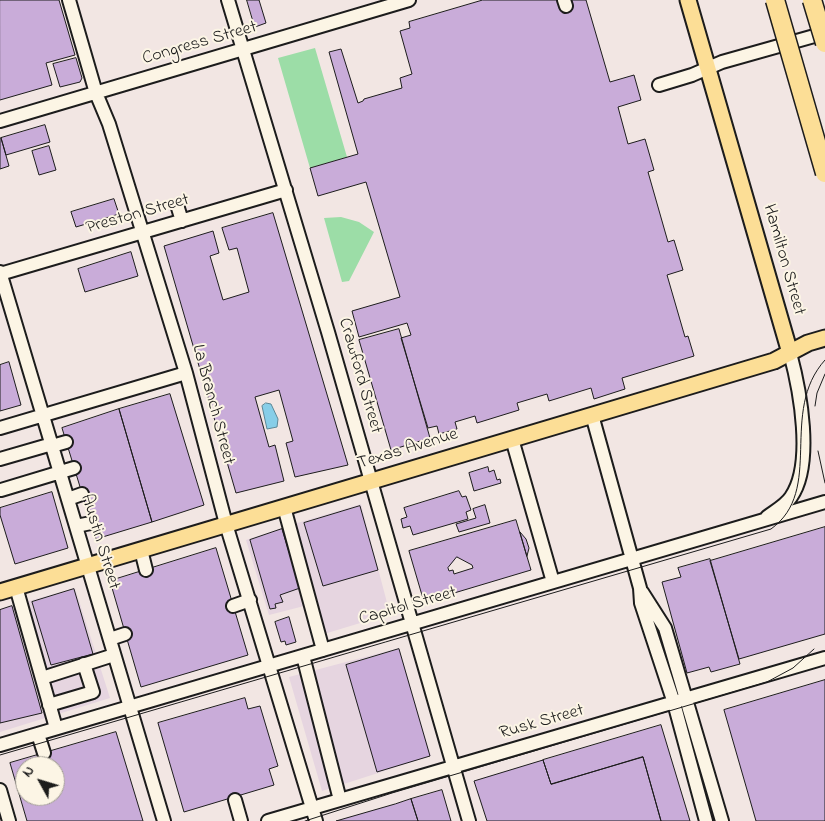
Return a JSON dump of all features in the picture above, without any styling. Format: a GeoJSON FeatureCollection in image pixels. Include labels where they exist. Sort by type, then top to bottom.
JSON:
{"type":"FeatureCollection","features":[{"type":"Feature","properties":{"kind":"highway"},"geometry":{"type":"LineString","coordinates":[[775,0],[825,173]]}},
{"type":"Feature","properties":{"kind":"highway"},"geometry":{"type":"LineString","coordinates":[[812,0],[825,43]]}},
{"type":"Feature","properties":{"kind":"main road","name":"Hamilton Street"},"geometry":{"type":"LineString","coordinates":[[688,0],[790,353]]}},
{"type":"Feature","properties":{"kind":"main road","name":"Texas Avenue"},"geometry":{"type":"LineString","coordinates":[[0,592],[774,361],[808,343],[825,338]]}},
{"type":"Feature","properties":{"kind":"street","name":"La Branch Street"},"geometry":{"type":"LineString","coordinates":[[69,0],[96,93],[109,124],[186,373],[226,524],[316,821]]}},
{"type":"Feature","properties":{"kind":"street","name":"Crawford Street"},"geometry":{"type":"LineString","coordinates":[[228,0],[286,190],[469,821]]}},
{"type":"Feature","properties":{"kind":"street","name":"Congress Street"},"geometry":{"type":"LineString","coordinates":[[0,121],[243,50],[386,3],[408,0]]}},
{"type":"Feature","properties":{"kind":"street"},"geometry":{"type":"LineString","coordinates":[[659,85],[736,58],[825,33]]}},
{"type":"Feature","properties":{"kind":"street","name":"Preston Street"},"geometry":{"type":"LineString","coordinates":[[0,274],[286,190]]}},
{"type":"Feature","properties":{"kind":"street"},"geometry":{"type":"LineString","coordinates":[[178,208],[182,221]]}},
{"type":"Feature","properties":{"kind":"street","name":"Austin Street"},"geometry":{"type":"LineString","coordinates":[[0,274],[164,821]]}},
{"type":"Feature","properties":{"kind":"street","name":"Hamilton Street"},"geometry":{"type":"LineString","coordinates":[[764,520],[792,496],[799,482],[804,459],[798,380],[790,353]]}},
{"type":"Feature","properties":{"kind":"street"},"geometry":{"type":"LineString","coordinates":[[0,428],[186,373]]}},
{"type":"Feature","properties":{"kind":"street"},"geometry":{"type":"LineString","coordinates":[[592,415],[640,588],[641,603],[648,627],[680,701],[722,821]]}},
{"type":"Feature","properties":{"kind":"street"},"geometry":{"type":"LineString","coordinates":[[512,439],[554,582]]}},
{"type":"Feature","properties":{"kind":"street"},"geometry":{"type":"LineString","coordinates":[[0,459],[66,442]]}},
{"type":"Feature","properties":{"kind":"street"},"geometry":{"type":"LineString","coordinates":[[1,490],[74,468]]}},
{"type":"Feature","properties":{"kind":"street"},"geometry":{"type":"LineString","coordinates":[[68,499],[82,494]]}},
{"type":"Feature","properties":{"kind":"street","name":"Capitol Street"},"geometry":{"type":"LineString","coordinates":[[0,745],[825,502]]}},
{"type":"Feature","properties":{"kind":"street"},"geometry":{"type":"LineString","coordinates":[[284,507],[323,650]]}},
{"type":"Feature","properties":{"kind":"street"},"geometry":{"type":"LineString","coordinates":[[76,526],[91,523]]}},
{"type":"Feature","properties":{"kind":"street"},"geometry":{"type":"LineString","coordinates":[[141,550],[146,570]]}},
{"type":"Feature","properties":{"kind":"street"},"geometry":{"type":"LineString","coordinates":[[16,587],[56,728]]}},
{"type":"Feature","properties":{"kind":"street"},"geometry":{"type":"LineString","coordinates":[[233,606],[250,600]]}},
{"type":"Feature","properties":{"kind":"street"},"geometry":{"type":"LineString","coordinates":[[110,639],[125,634]]}},
{"type":"Feature","properties":{"kind":"street"},"geometry":{"type":"LineString","coordinates":[[42,678],[114,655]]}},
{"type":"Feature","properties":{"kind":"street"},"geometry":{"type":"LineString","coordinates":[[303,656],[340,800]]}},
{"type":"Feature","properties":{"kind":"street","name":"Rusk Street"},"geometry":{"type":"LineString","coordinates":[[268,821],[825,658]]}},
{"type":"Feature","properties":{"kind":"street"},"geometry":{"type":"LineString","coordinates":[[49,705],[93,692],[84,664]]}},
{"type":"Feature","properties":{"kind":"street"},"geometry":{"type":"LineString","coordinates":[[680,701],[706,821]]}},
{"type":"Feature","properties":{"kind":"street"},"geometry":{"type":"LineString","coordinates":[[38,734],[44,753]]}},
{"type":"Feature","properties":{"kind":"street"},"geometry":{"type":"LineString","coordinates":[[0,790],[9,821]]}},
{"type":"Feature","properties":{"kind":"street"},"geometry":{"type":"LineString","coordinates":[[235,800],[242,821]]}},
{"type":"Feature","properties":{"kind":"shaded area"},"geometry":{"type":"Polygon","coordinates":[[[361,504],[390,614],[324,634],[294,524],[361,504]]]}},
{"type":"Feature","properties":{"kind":"shaded area"},"geometry":{"type":"Polygon","coordinates":[[[285,527],[308,605],[269,615],[246,540],[285,527]]]}},
{"type":"Feature","properties":{"kind":"shaded area"},"geometry":{"type":"Polygon","coordinates":[[[75,588],[110,698],[0,732],[0,609],[75,588]]]}},
{"type":"Feature","properties":{"kind":"shaded area"},"geometry":{"type":"Polygon","coordinates":[[[399,648],[431,756],[322,791],[289,677],[399,648]]]}},
{"type":"Feature","properties":{"kind":"green space"},"geometry":{"type":"Polygon","coordinates":[[[315,48],[347,157],[310,168],[278,58],[315,48]]]}},
{"type":"Feature","properties":{"kind":"green space"},"geometry":{"type":"Polygon","coordinates":[[[341,217],[359,222],[374,232],[349,281],[342,282],[324,218],[341,217]]]}},
{"type":"Feature","properties":{"kind":"water"},"geometry":{"type":"Polygon","coordinates":[[[266,403],[271,404],[278,419],[277,427],[267,429],[262,406],[266,403]]]}},
{"type":"Feature","properties":{"kind":"building"},"geometry":{"type":"Polygon","coordinates":[[[0,0],[59,0],[75,55],[46,63],[52,85],[0,100],[0,0]]]}},
{"type":"Feature","properties":{"kind":"building"},"geometry":{"type":"Polygon","coordinates":[[[247,0],[259,0],[266,23],[255,27],[247,0]]]}},
{"type":"Feature","properties":{"kind":"building"},"geometry":{"type":"Polygon","coordinates":[[[483,0],[586,0],[610,82],[634,75],[641,100],[618,107],[628,144],[645,139],[654,170],[648,172],[668,242],[674,240],[683,270],[667,275],[685,337],[688,336],[694,356],[622,378],[625,389],[594,399],[591,388],[549,401],[547,394],[517,403],[519,410],[477,423],[475,416],[455,422],[457,429],[439,434],[437,426],[428,428],[401,338],[411,335],[407,323],[359,337],[352,311],[400,297],[366,182],[318,196],[310,168],[358,154],[329,52],[341,49],[358,103],[364,99],[402,88],[400,78],[412,74],[400,31],[410,28],[409,22],[483,0]]]}},
{"type":"Feature","properties":{"kind":"building"},"geometry":{"type":"Polygon","coordinates":[[[76,58],[82,78],[80,82],[60,87],[53,64],[76,58]]]}},
{"type":"Feature","properties":{"kind":"building"},"geometry":{"type":"Polygon","coordinates":[[[45,125],[50,142],[6,155],[1,138],[45,125]]]}},
{"type":"Feature","properties":{"kind":"building"},"geometry":{"type":"Polygon","coordinates":[[[0,139],[9,166],[0,169],[0,139]]]}},
{"type":"Feature","properties":{"kind":"building"},"geometry":{"type":"Polygon","coordinates":[[[49,146],[56,170],[39,175],[32,151],[49,146]]]}},
{"type":"Feature","properties":{"kind":"building"},"geometry":{"type":"Polygon","coordinates":[[[114,199],[119,214],[76,227],[71,212],[114,199]]]}},
{"type":"Feature","properties":{"kind":"building"},"geometry":{"type":"Polygon","coordinates":[[[273,213],[348,465],[295,477],[286,443],[293,441],[279,390],[255,397],[269,447],[275,445],[284,481],[236,493],[164,246],[213,231],[219,253],[210,256],[223,300],[249,292],[237,248],[229,250],[222,228],[273,213]]]}},
{"type":"Feature","properties":{"kind":"building"},"geometry":{"type":"Polygon","coordinates":[[[131,252],[138,276],[85,292],[78,269],[131,252]]]}},
{"type":"Feature","properties":{"kind":"building"},"geometry":{"type":"Polygon","coordinates":[[[399,329],[430,438],[391,450],[359,340],[399,329]]]}},
{"type":"Feature","properties":{"kind":"building"},"geometry":{"type":"Polygon","coordinates":[[[9,362],[21,405],[0,411],[0,365],[9,362]]]}},
{"type":"Feature","properties":{"kind":"building"},"geometry":{"type":"Polygon","coordinates":[[[170,394],[204,505],[152,522],[119,409],[170,394]]]}},
{"type":"Feature","properties":{"kind":"building"},"geometry":{"type":"Polygon","coordinates":[[[119,409],[152,522],[96,539],[62,428],[119,409]]]}},
{"type":"Feature","properties":{"kind":"building"},"geometry":{"type":"Polygon","coordinates":[[[488,467],[489,472],[494,470],[497,480],[500,479],[501,483],[474,491],[469,473],[488,467]]]}},
{"type":"Feature","properties":{"kind":"building"},"geometry":{"type":"Polygon","coordinates":[[[459,491],[462,497],[466,496],[471,510],[466,512],[468,519],[413,535],[410,526],[403,528],[401,519],[407,517],[404,508],[459,491]]]}},
{"type":"Feature","properties":{"kind":"building"},"geometry":{"type":"Polygon","coordinates":[[[52,492],[68,548],[15,564],[0,515],[0,508],[52,492]]]}},
{"type":"Feature","properties":{"kind":"building"},"geometry":{"type":"Polygon","coordinates":[[[485,505],[490,523],[459,532],[456,524],[476,518],[473,509],[485,505]]]}},
{"type":"Feature","properties":{"kind":"building"},"geometry":{"type":"Polygon","coordinates":[[[360,506],[378,570],[323,586],[304,523],[360,506]]]}},
{"type":"Feature","properties":{"kind":"building"},"geometry":{"type":"Polygon","coordinates":[[[516,520],[531,570],[424,602],[409,551],[516,520]],[[457,557],[448,568],[449,571],[453,570],[454,574],[473,568],[472,565],[457,557]]]}},
{"type":"Feature","properties":{"kind":"building"},"geometry":{"type":"Polygon","coordinates":[[[825,527],[825,634],[739,659],[710,561],[825,527]]]}},
{"type":"Feature","properties":{"kind":"building"},"geometry":{"type":"Polygon","coordinates":[[[282,529],[300,588],[280,595],[283,602],[275,604],[276,608],[270,609],[250,540],[282,529]]]}},
{"type":"Feature","properties":{"kind":"building"},"geometry":{"type":"Polygon","coordinates":[[[520,532],[526,539],[529,548],[527,556],[520,532]]]}},
{"type":"Feature","properties":{"kind":"building"},"geometry":{"type":"Polygon","coordinates":[[[216,548],[248,655],[141,687],[110,581],[216,548]]]}},
{"type":"Feature","properties":{"kind":"building"},"geometry":{"type":"Polygon","coordinates":[[[710,559],[740,664],[711,672],[709,667],[687,673],[662,582],[681,577],[678,568],[710,559]]]}},
{"type":"Feature","properties":{"kind":"building"},"geometry":{"type":"Polygon","coordinates":[[[74,589],[93,654],[51,665],[32,602],[74,589]]]}},
{"type":"Feature","properties":{"kind":"building"},"geometry":{"type":"Polygon","coordinates":[[[12,606],[42,713],[0,723],[0,610],[12,606]]]}},
{"type":"Feature","properties":{"kind":"building"},"geometry":{"type":"Polygon","coordinates":[[[289,617],[296,642],[286,645],[285,641],[281,642],[275,622],[289,617]]]}},
{"type":"Feature","properties":{"kind":"building"},"geometry":{"type":"Polygon","coordinates":[[[399,649],[430,756],[377,772],[346,665],[399,649]]]}},
{"type":"Feature","properties":{"kind":"building"},"geometry":{"type":"Polygon","coordinates":[[[825,680],[825,821],[756,821],[724,710],[825,680]]]}},
{"type":"Feature","properties":{"kind":"building"},"geometry":{"type":"Polygon","coordinates":[[[245,698],[248,709],[260,706],[278,766],[269,769],[274,785],[184,812],[158,723],[245,698]]]}},
{"type":"Feature","properties":{"kind":"building"},"geometry":{"type":"Polygon","coordinates":[[[661,725],[690,821],[661,821],[643,757],[551,784],[543,760],[661,725]]]}},
{"type":"Feature","properties":{"kind":"building"},"geometry":{"type":"Polygon","coordinates":[[[116,732],[143,821],[27,821],[23,806],[65,806],[65,756],[34,756],[116,732]]]}},
{"type":"Feature","properties":{"kind":"building"},"geometry":{"type":"Polygon","coordinates":[[[643,757],[661,821],[487,821],[474,781],[543,760],[551,784],[643,757]]]}},
{"type":"Feature","properties":{"kind":"building"},"geometry":{"type":"Polygon","coordinates":[[[15,762],[15,780],[10,763],[15,762]]]}},
{"type":"Feature","properties":{"kind":"building"},"geometry":{"type":"Polygon","coordinates":[[[442,790],[451,821],[418,821],[411,799],[442,790]]]}},
{"type":"Feature","properties":{"kind":"building"},"geometry":{"type":"Polygon","coordinates":[[[411,799],[418,821],[336,821],[395,804],[411,799]]]}},
{"type":"Feature","properties":{"kind":"tram line"},"geometry":{"type":"LineString","coordinates":[[0,755],[771,529],[787,513],[796,493],[804,403],[811,381],[825,360]]}},
{"type":"Feature","properties":{"kind":"tram line"},"geometry":{"type":"LineString","coordinates":[[815,406],[817,393],[825,374]]}},
{"type":"Feature","properties":{"kind":"tram line"},"geometry":{"type":"LineString","coordinates":[[818,451],[825,483]]}},
{"type":"Feature","properties":{"kind":"tram line"},"geometry":{"type":"LineString","coordinates":[[305,821],[392,793],[767,682],[793,668],[814,649]]}}]}
